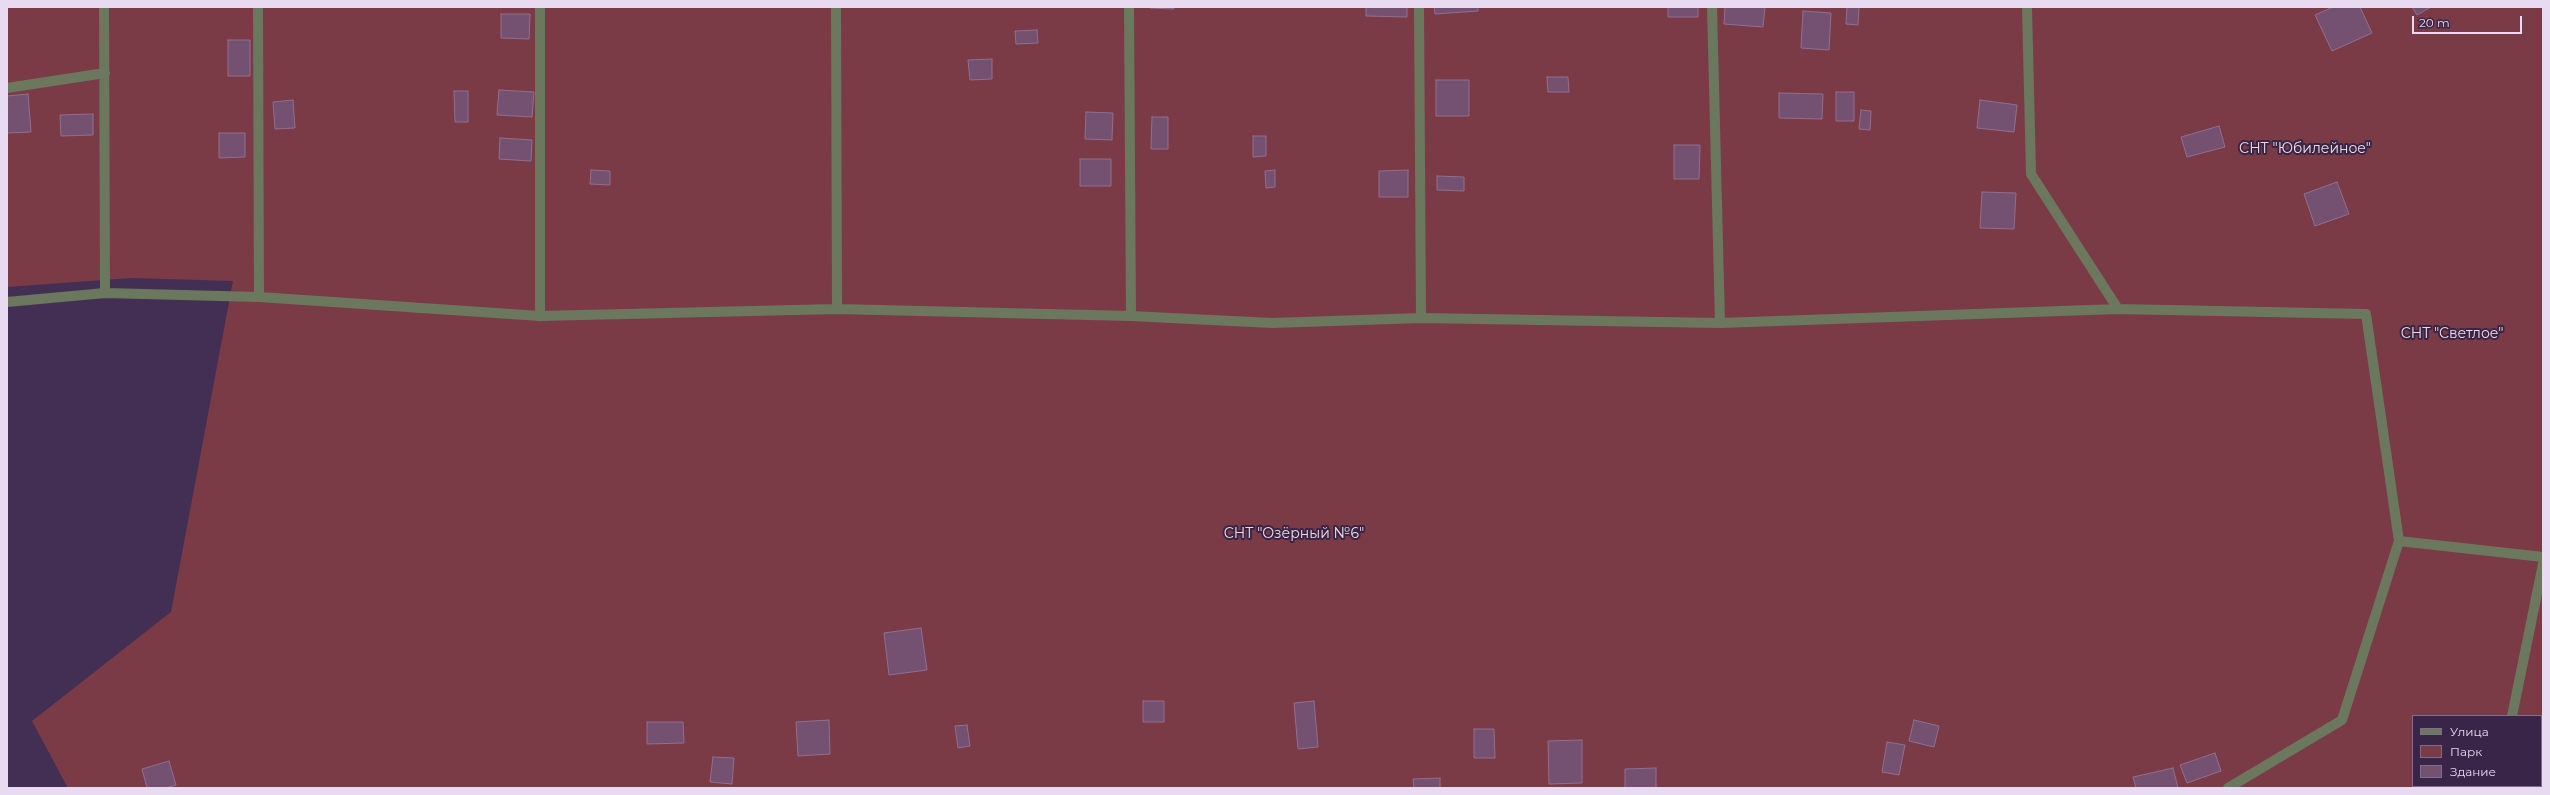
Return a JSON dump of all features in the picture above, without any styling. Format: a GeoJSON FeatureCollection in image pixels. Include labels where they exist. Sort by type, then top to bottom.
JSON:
{"type":"FeatureCollection","features":[{"type":"Feature","properties":{"kind":"street"},"geometry":{"type":"LineString","coordinates":[[104,7],[105,293]]}},
{"type":"Feature","properties":{"kind":"street"},"geometry":{"type":"LineString","coordinates":[[258,7],[259,297]]}},
{"type":"Feature","properties":{"kind":"street"},"geometry":{"type":"LineString","coordinates":[[540,7],[540,316]]}},
{"type":"Feature","properties":{"kind":"street"},"geometry":{"type":"LineString","coordinates":[[836,7],[836,309]]}},
{"type":"Feature","properties":{"kind":"street"},"geometry":{"type":"LineString","coordinates":[[1129,7],[1131,316]]}},
{"type":"Feature","properties":{"kind":"street"},"geometry":{"type":"LineString","coordinates":[[1419,7],[1421,318]]}},
{"type":"Feature","properties":{"kind":"street"},"geometry":{"type":"LineString","coordinates":[[1712,7],[1720,323]]}},
{"type":"Feature","properties":{"kind":"street"},"geometry":{"type":"LineString","coordinates":[[2027,7],[2031,174],[2118,309]]}},
{"type":"Feature","properties":{"kind":"street"},"geometry":{"type":"LineString","coordinates":[[7,88],[104,73]]}},
{"type":"Feature","properties":{"kind":"street"},"geometry":{"type":"LineString","coordinates":[[7,302],[105,293],[259,297],[540,316],[836,309],[1131,316],[1272,323],[1421,318],[1720,323],[2118,309],[2366,314],[2398,541],[2342,720],[2228,788]]}},
{"type":"Feature","properties":{"kind":"street"},"geometry":{"type":"LineString","coordinates":[[2398,541],[2543,557]]}},
{"type":"Feature","properties":{"kind":"street"},"geometry":{"type":"LineString","coordinates":[[2512,715],[2543,564]]}},
{"type":"Feature","properties":{"kind":"green space"},"geometry":{"type":"Polygon","coordinates":[[[7,7],[2543,7],[2543,788],[68,788],[32,721],[171,612],[233,281],[131,278],[7,287],[7,7]]]}},
{"type":"Feature","properties":{"kind":"building"},"geometry":{"type":"Polygon","coordinates":[[[1174,7],[1174,9],[1150,8],[1174,7]]]}},
{"type":"Feature","properties":{"kind":"building"},"geometry":{"type":"Polygon","coordinates":[[[1366,7],[1407,7],[1407,17],[1366,16],[1366,7]]]}},
{"type":"Feature","properties":{"kind":"building"},"geometry":{"type":"Polygon","coordinates":[[[1434,7],[1478,7],[1478,11],[1435,14],[1434,7]]]}},
{"type":"Feature","properties":{"kind":"building"},"geometry":{"type":"Polygon","coordinates":[[[1668,7],[1698,7],[1698,17],[1668,17],[1668,7]]]}},
{"type":"Feature","properties":{"kind":"building"},"geometry":{"type":"Polygon","coordinates":[[[1725,7],[1765,7],[1763,27],[1724,24],[1725,7]]]}},
{"type":"Feature","properties":{"kind":"building"},"geometry":{"type":"Polygon","coordinates":[[[1847,7],[1859,7],[1858,25],[1846,24],[1847,7]]]}},
{"type":"Feature","properties":{"kind":"building"},"geometry":{"type":"Polygon","coordinates":[[[2333,7],[2360,7],[2372,33],[2332,51],[2315,15],[2333,7]]]}},
{"type":"Feature","properties":{"kind":"building"},"geometry":{"type":"Polygon","coordinates":[[[2412,7],[2431,7],[2417,15],[2412,7]]]}},
{"type":"Feature","properties":{"kind":"building"},"geometry":{"type":"Polygon","coordinates":[[[1803,11],[1831,13],[1829,50],[1801,48],[1803,11]]]}},
{"type":"Feature","properties":{"kind":"building"},"geometry":{"type":"Polygon","coordinates":[[[501,14],[530,14],[529,39],[501,38],[501,14]]]}},
{"type":"Feature","properties":{"kind":"building"},"geometry":{"type":"Polygon","coordinates":[[[1037,30],[1038,43],[1016,44],[1015,31],[1037,30]]]}},
{"type":"Feature","properties":{"kind":"building"},"geometry":{"type":"Polygon","coordinates":[[[228,40],[250,40],[250,76],[228,76],[228,40]]]}},
{"type":"Feature","properties":{"kind":"building"},"geometry":{"type":"Polygon","coordinates":[[[992,59],[992,79],[970,80],[968,60],[992,59]]]}},
{"type":"Feature","properties":{"kind":"building"},"geometry":{"type":"Polygon","coordinates":[[[1547,77],[1568,77],[1569,92],[1548,92],[1547,77]]]}},
{"type":"Feature","properties":{"kind":"building"},"geometry":{"type":"Polygon","coordinates":[[[1436,80],[1469,80],[1469,116],[1436,116],[1436,80]]]}},
{"type":"Feature","properties":{"kind":"building"},"geometry":{"type":"Polygon","coordinates":[[[499,90],[534,92],[532,117],[497,115],[499,90]]]}},
{"type":"Feature","properties":{"kind":"building"},"geometry":{"type":"Polygon","coordinates":[[[454,91],[468,91],[468,122],[455,122],[454,91]]]}},
{"type":"Feature","properties":{"kind":"building"},"geometry":{"type":"Polygon","coordinates":[[[1836,92],[1854,92],[1854,121],[1836,121],[1836,92]]]}},
{"type":"Feature","properties":{"kind":"building"},"geometry":{"type":"Polygon","coordinates":[[[1779,93],[1823,94],[1822,119],[1779,118],[1779,93]]]}},
{"type":"Feature","properties":{"kind":"building"},"geometry":{"type":"Polygon","coordinates":[[[28,94],[31,132],[7,133],[7,96],[28,94]]]}},
{"type":"Feature","properties":{"kind":"building"},"geometry":{"type":"Polygon","coordinates":[[[293,100],[295,128],[275,129],[273,102],[293,100]]]}},
{"type":"Feature","properties":{"kind":"building"},"geometry":{"type":"Polygon","coordinates":[[[1980,100],[2017,105],[2014,132],[1977,128],[1980,100]]]}},
{"type":"Feature","properties":{"kind":"building"},"geometry":{"type":"Polygon","coordinates":[[[1861,110],[1871,111],[1870,130],[1859,129],[1861,110]]]}},
{"type":"Feature","properties":{"kind":"building"},"geometry":{"type":"Polygon","coordinates":[[[1086,112],[1113,113],[1112,140],[1085,139],[1086,112]]]}},
{"type":"Feature","properties":{"kind":"building"},"geometry":{"type":"Polygon","coordinates":[[[93,114],[93,135],[61,136],[60,115],[93,114]]]}},
{"type":"Feature","properties":{"kind":"building"},"geometry":{"type":"Polygon","coordinates":[[[1152,117],[1168,117],[1168,149],[1151,149],[1152,117]]]}},
{"type":"Feature","properties":{"kind":"building"},"geometry":{"type":"Polygon","coordinates":[[[2219,126],[2225,147],[2187,157],[2181,137],[2219,126]]]}},
{"type":"Feature","properties":{"kind":"building"},"geometry":{"type":"Polygon","coordinates":[[[219,133],[245,133],[245,157],[219,158],[219,133]]]}},
{"type":"Feature","properties":{"kind":"building"},"geometry":{"type":"Polygon","coordinates":[[[1253,136],[1266,136],[1266,156],[1253,157],[1253,136]]]}},
{"type":"Feature","properties":{"kind":"building"},"geometry":{"type":"Polygon","coordinates":[[[500,138],[532,140],[531,161],[499,159],[500,138]]]}},
{"type":"Feature","properties":{"kind":"building"},"geometry":{"type":"Polygon","coordinates":[[[1674,145],[1700,145],[1699,179],[1674,179],[1674,145]]]}},
{"type":"Feature","properties":{"kind":"building"},"geometry":{"type":"Polygon","coordinates":[[[1080,159],[1111,159],[1111,186],[1080,186],[1080,159]]]}},
{"type":"Feature","properties":{"kind":"building"},"geometry":{"type":"Polygon","coordinates":[[[591,170],[610,171],[610,185],[590,184],[591,170]]]}},
{"type":"Feature","properties":{"kind":"building"},"geometry":{"type":"Polygon","coordinates":[[[1275,170],[1275,187],[1266,188],[1265,171],[1275,170]]]}},
{"type":"Feature","properties":{"kind":"building"},"geometry":{"type":"Polygon","coordinates":[[[1408,170],[1408,197],[1379,197],[1379,171],[1408,170]]]}},
{"type":"Feature","properties":{"kind":"building"},"geometry":{"type":"Polygon","coordinates":[[[1437,176],[1464,177],[1464,191],[1437,190],[1437,176]]]}},
{"type":"Feature","properties":{"kind":"building"},"geometry":{"type":"Polygon","coordinates":[[[2337,182],[2349,214],[2315,226],[2304,194],[2337,182]]]}},
{"type":"Feature","properties":{"kind":"building"},"geometry":{"type":"Polygon","coordinates":[[[1982,192],[2016,193],[2014,229],[1980,228],[1982,192]]]}},
{"type":"Feature","properties":{"kind":"building"},"geometry":{"type":"Polygon","coordinates":[[[921,628],[927,670],[889,675],[884,633],[921,628]]]}},
{"type":"Feature","properties":{"kind":"building"},"geometry":{"type":"Polygon","coordinates":[[[1143,701],[1164,701],[1164,722],[1143,722],[1143,701]]]}},
{"type":"Feature","properties":{"kind":"building"},"geometry":{"type":"Polygon","coordinates":[[[1314,701],[1318,747],[1298,749],[1294,703],[1314,701]]]}},
{"type":"Feature","properties":{"kind":"building"},"geometry":{"type":"Polygon","coordinates":[[[829,720],[830,754],[798,756],[796,722],[829,720]]]}},
{"type":"Feature","properties":{"kind":"building"},"geometry":{"type":"Polygon","coordinates":[[[1914,720],[1939,726],[1934,747],[1909,741],[1914,720]]]}},
{"type":"Feature","properties":{"kind":"building"},"geometry":{"type":"Polygon","coordinates":[[[647,722],[683,722],[684,743],[647,744],[647,722]]]}},
{"type":"Feature","properties":{"kind":"building"},"geometry":{"type":"Polygon","coordinates":[[[967,725],[970,746],[958,748],[955,726],[967,725]]]}},
{"type":"Feature","properties":{"kind":"building"},"geometry":{"type":"Polygon","coordinates":[[[1474,729],[1494,729],[1495,758],[1474,758],[1474,729]]]}},
{"type":"Feature","properties":{"kind":"building"},"geometry":{"type":"Polygon","coordinates":[[[1582,740],[1582,783],[1549,784],[1548,741],[1582,740]]]}},
{"type":"Feature","properties":{"kind":"building"},"geometry":{"type":"Polygon","coordinates":[[[1887,742],[1905,745],[1899,775],[1882,772],[1887,742]]]}},
{"type":"Feature","properties":{"kind":"building"},"geometry":{"type":"Polygon","coordinates":[[[2215,753],[2221,771],[2187,783],[2180,765],[2215,753]]]}},
{"type":"Feature","properties":{"kind":"building"},"geometry":{"type":"Polygon","coordinates":[[[713,757],[734,758],[732,784],[710,782],[713,757]]]}},
{"type":"Feature","properties":{"kind":"building"},"geometry":{"type":"Polygon","coordinates":[[[169,761],[176,785],[165,788],[147,788],[142,769],[169,761]]]}},
{"type":"Feature","properties":{"kind":"building"},"geometry":{"type":"Polygon","coordinates":[[[1656,768],[1656,788],[1625,788],[1625,769],[1656,768]]]}},
{"type":"Feature","properties":{"kind":"building"},"geometry":{"type":"Polygon","coordinates":[[[2173,768],[2178,788],[2136,788],[2133,777],[2173,768]]]}},
{"type":"Feature","properties":{"kind":"building"},"geometry":{"type":"Polygon","coordinates":[[[1440,778],[1440,788],[1414,788],[1413,779],[1440,778]]]}},
{"type":"Feature","properties":{"kind":"park label","name":"СНТ \"Юбилейное\""},"geometry":{"type":"Point","coordinates":[2305,149]}},
{"type":"Feature","properties":{"kind":"park label","name":"СНТ \"Светлое\""},"geometry":{"type":"Point","coordinates":[2452,334]}},
{"type":"Feature","properties":{"kind":"park label","name":"СНТ \"Озёрный №6\""},"geometry":{"type":"Point","coordinates":[1294,534]}}]}
